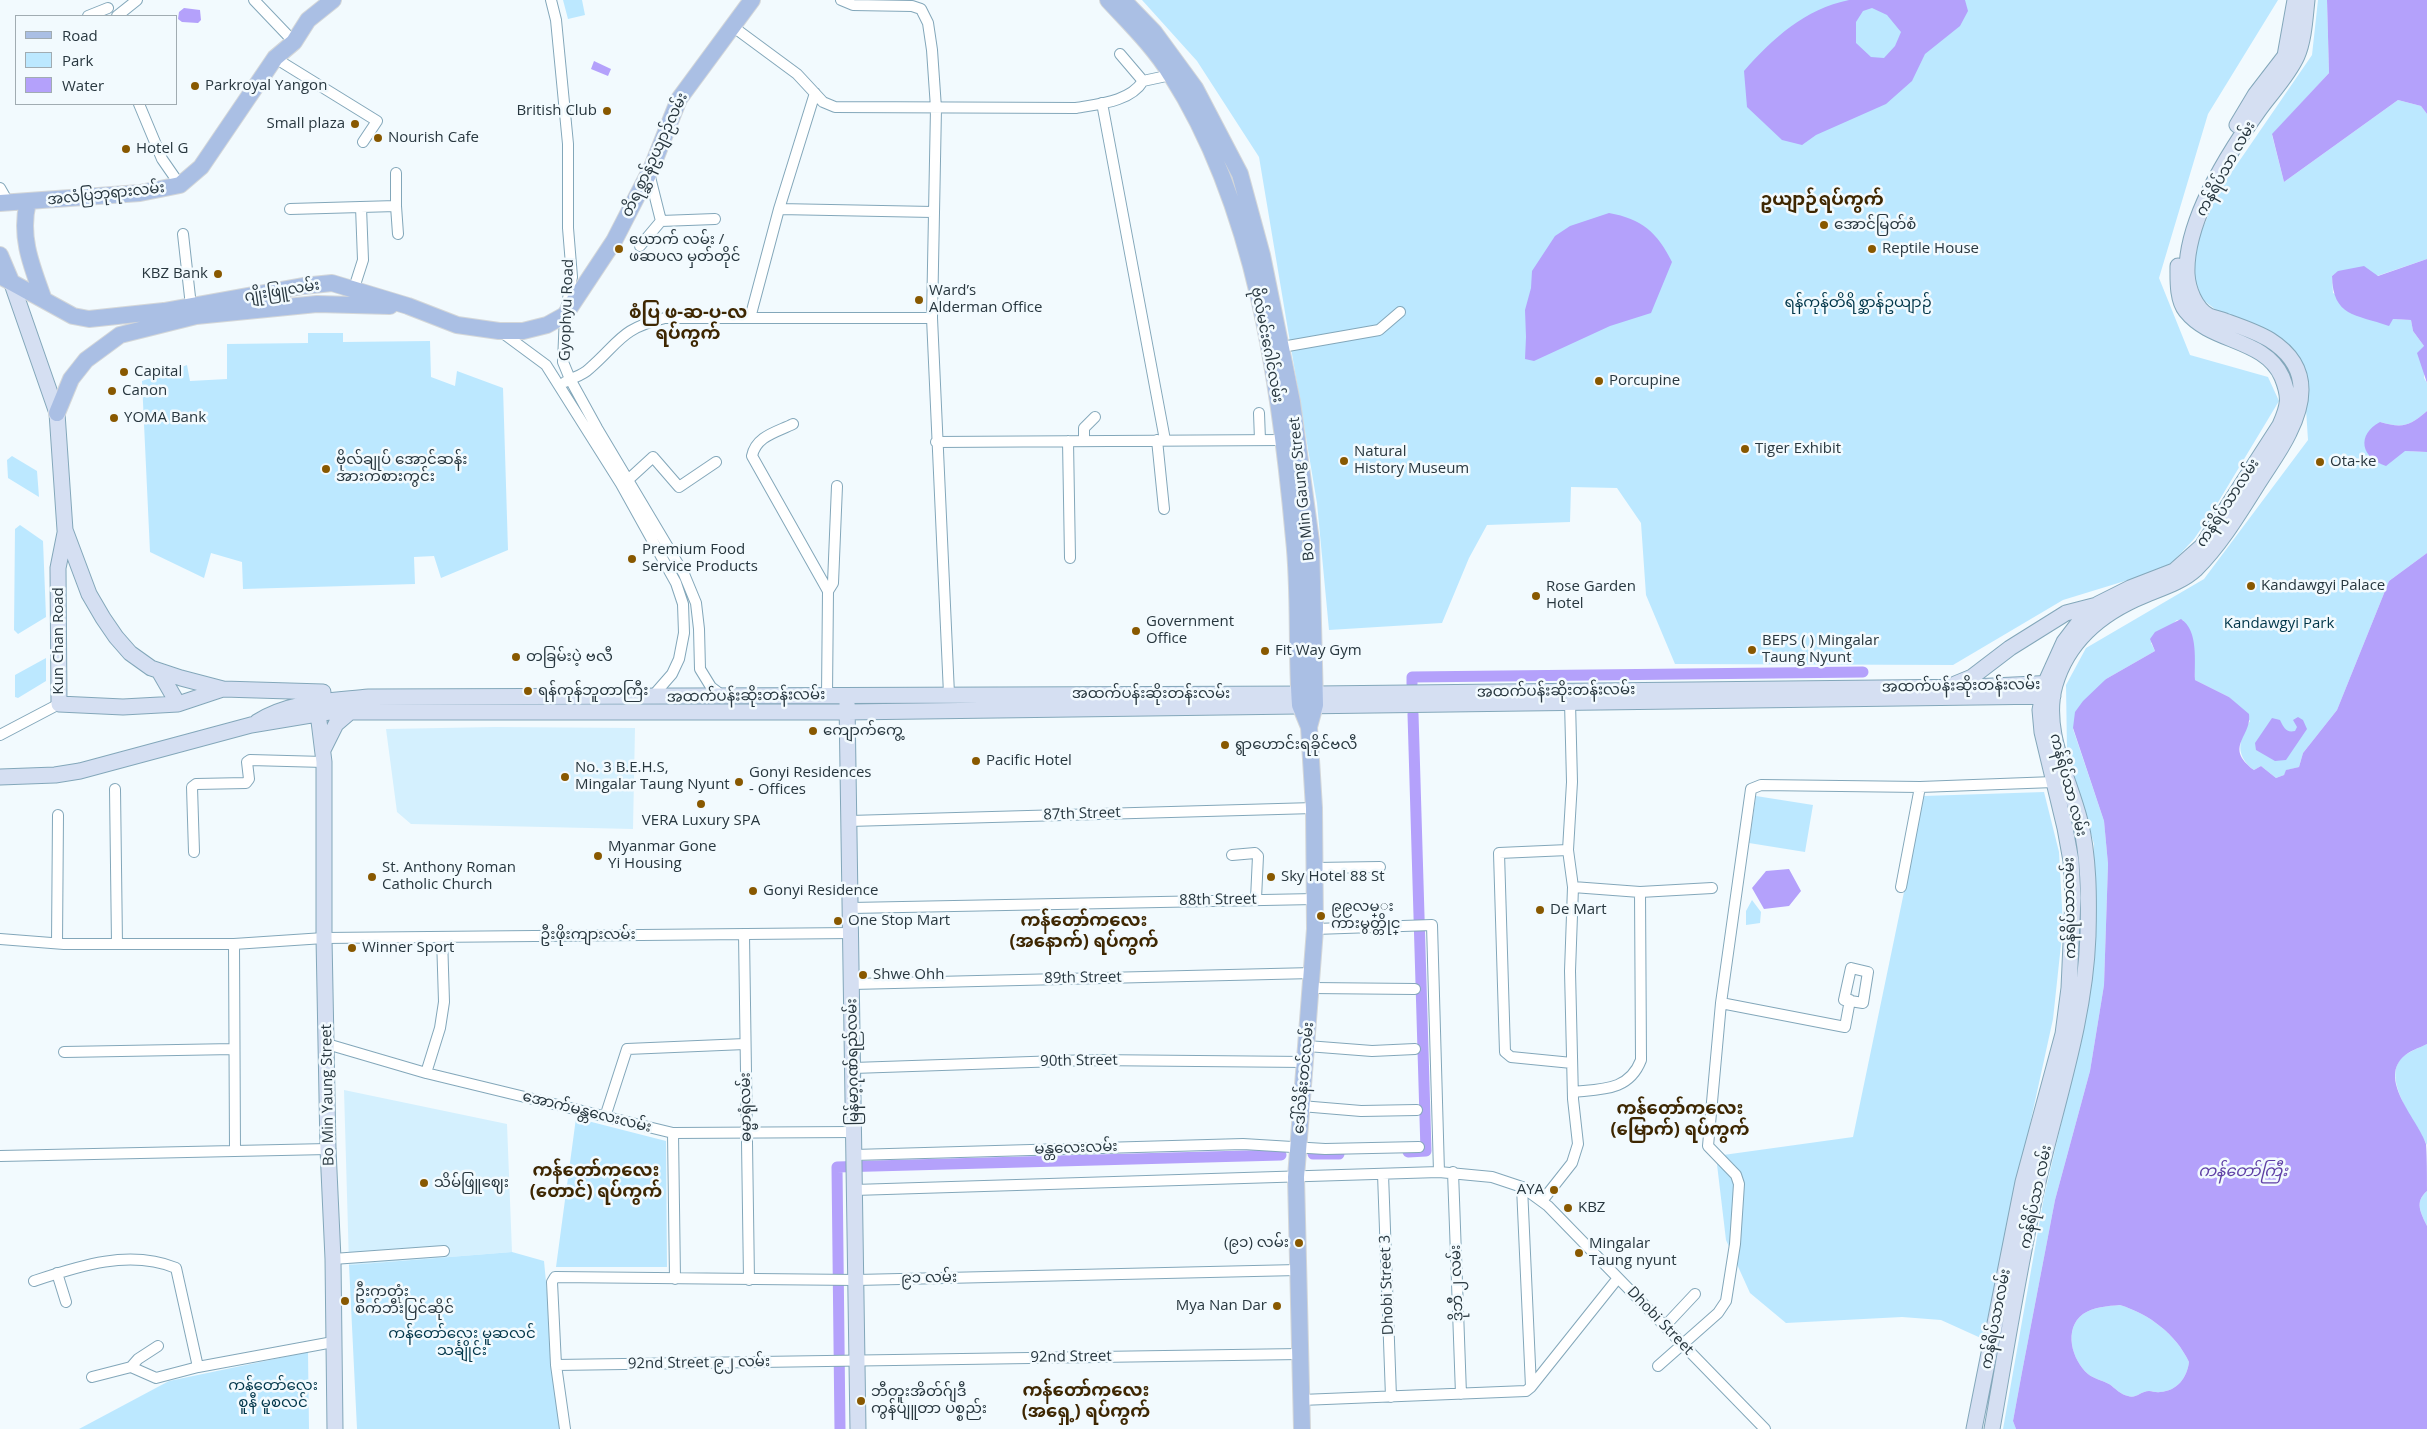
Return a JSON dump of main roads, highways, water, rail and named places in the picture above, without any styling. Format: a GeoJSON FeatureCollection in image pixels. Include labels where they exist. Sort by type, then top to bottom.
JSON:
{"type":"FeatureCollection","features":[{"type":"Feature","properties":{"kind":"main road","name":"အလံပြဘုရားလမ်း"},"geometry":{"type":"LineString","coordinates":[[3,198],[28,202],[140,193],[180,185],[201,167],[275,58],[294,42],[308,20],[333,0]]}},
{"type":"Feature","properties":{"kind":"main road","name":"တိရစ္ဆာန်ဥယျာဉ်လမ်း"},"geometry":{"type":"LineString","coordinates":[[565,315],[614,241],[649,173],[679,99],[752,0]]}},
{"type":"Feature","properties":{"kind":"main road","name":"ဗိုလ်မင်းဂေါင်လမ်း"},"geometry":{"type":"LineString","coordinates":[[1108,0],[1174,67],[1207,143],[1250,257],[1287,433],[1307,699]]}},
{"type":"Feature","properties":{"kind":"main road","name":"Bo Min Gaung Street"},"geometry":{"type":"LineString","coordinates":[[1123,0],[1154,32],[1174,67],[1195,88],[1240,174],[1262,255],[1282,347],[1287,433],[1310,541],[1313,631],[1307,699]]}},
{"type":"Feature","properties":{"kind":"main road","name":"ကန်ရိပ်သာလမ်း"},"geometry":{"type":"LineString","coordinates":[[1974,1429],[2023,1182],[2063,1034],[2069,988],[2073,898],[2071,861],[2042,732],[2049,690],[2064,642],[2077,625],[2098,604],[2133,593],[2174,572],[2202,546],[2280,424],[2288,407],[2287,388],[2272,362],[2259,351],[2222,336],[2198,323],[2184,310],[2179,293],[2178,251],[2184,229],[2207,176],[2258,102],[2286,56],[2295,0]]}},
{"type":"Feature","properties":{"kind":"main road","name":"ကန်ရိပ်သာ လမ်း"},"geometry":{"type":"LineString","coordinates":[[1992,1429],[2038,1183],[2065,1081],[2081,1007],[2086,970],[2088,934],[2086,854],[2080,820],[2053,733],[2049,690],[2084,635],[2102,616],[2133,593],[2172,584],[2193,572],[2241,509],[2285,440],[2302,402],[2302,385],[2290,356],[2269,339],[2207,315],[2194,300],[2187,277],[2189,242],[2203,204],[2245,130],[2258,102],[2298,54],[2307,0]]}},
{"type":"Feature","properties":{"kind":"main road"},"geometry":{"type":"LineString","coordinates":[[28,202],[24,218],[24,232],[27,249],[44,300]]}},
{"type":"Feature","properties":{"kind":"main road"},"geometry":{"type":"LineString","coordinates":[[0,255],[5,279]]}},
{"type":"Feature","properties":{"kind":"main road","name":"ဂျိုးဖြူလမ်း"},"geometry":{"type":"LineString","coordinates":[[5,279],[73,316],[89,319],[191,306],[303,286],[332,283],[354,288],[408,306],[457,325],[499,331],[523,331],[547,325],[565,315]]}},
{"type":"Feature","properties":{"kind":"main road","name":"Kun Chan Road"},"geometry":{"type":"LineString","coordinates":[[5,279],[57,412],[65,530],[58,568],[59,704],[123,707],[178,704],[223,689]]}},
{"type":"Feature","properties":{"kind":"main road"},"geometry":{"type":"LineString","coordinates":[[57,412],[72,379],[81,366],[120,336],[196,316],[308,304],[408,306]]}},
{"type":"Feature","properties":{"kind":"main road"},"geometry":{"type":"LineString","coordinates":[[2280,373],[2294,364]]}},
{"type":"Feature","properties":{"kind":"main road","name":"Kun Chan Road"},"geometry":{"type":"LineString","coordinates":[[65,530],[83,579],[103,618],[130,653],[151,668],[223,689]]}},
{"type":"Feature","properties":{"kind":"main road"},"geometry":{"type":"LineString","coordinates":[[1948,687],[1972,676],[2010,648],[2066,613],[2098,604]]}},
{"type":"Feature","properties":{"kind":"main road"},"geometry":{"type":"LineString","coordinates":[[159,670],[178,704]]}},
{"type":"Feature","properties":{"kind":"main road","name":"အထက်ပန်းဆိုးတန်းလမ်း"},"geometry":{"type":"LineString","coordinates":[[1899,693],[1948,687],[2049,690]]}},
{"type":"Feature","properties":{"kind":"main road"},"geometry":{"type":"LineString","coordinates":[[223,689],[316,702]]}},
{"type":"Feature","properties":{"kind":"main road","name":"အထက်ပန်းဆိုးတန်းလမ်း"},"geometry":{"type":"LineString","coordinates":[[316,702],[350,712],[847,712],[1032,702],[2049,690]]}},
{"type":"Feature","properties":{"kind":"main road","name":"အထက်ပန်းဆိုးတန်းလမ်း"},"geometry":{"type":"LineString","coordinates":[[0,778],[55,775],[80,770],[249,726],[316,702],[335,692],[369,697],[651,698],[827,694],[949,694],[1032,702]]}},
{"type":"Feature","properties":{"kind":"main road","name":"မြန်မာ့ဂုဏ်ရည်လမ်း"},"geometry":{"type":"LineString","coordinates":[[847,694],[858,1429]]}},
{"type":"Feature","properties":{"kind":"main road","name":"ဒေါ်သိန်းတင်လမ်း"},"geometry":{"type":"LineString","coordinates":[[1302,1429],[1296,1177],[1316,929],[1314,808],[1307,699]]}},
{"type":"Feature","properties":{"kind":"main road","name":"Bo Min Yaung Street"},"geometry":{"type":"LineString","coordinates":[[316,702],[324,756],[324,938],[328,1149],[334,1259],[335,1429]]}},
{"type":"Feature","properties":{"kind":"main road"},"geometry":{"type":"LineString","coordinates":[[324,756],[336,724],[350,712]]}},
{"type":"Feature","properties":{"kind":"water"},"geometry":{"type":"Polygon","coordinates":[[[1849,0],[1965,0],[1968,11],[1960,26],[1925,54],[1912,81],[1886,104],[1816,135],[1802,145],[1782,140],[1747,107],[1744,71],[1766,47],[1791,26],[1818,10],[1849,0]],[[1872,8],[1863,11],[1856,22],[1856,43],[1871,57],[1884,58],[1895,46],[1901,32],[1887,15],[1872,8]]]}},
{"type":"Feature","properties":{"kind":"water"},"geometry":{"type":"Polygon","coordinates":[[[2327,0],[2427,0],[2427,114],[2421,106],[2398,100],[2284,182],[2272,134],[2329,73],[2327,0]]]}},
{"type":"Feature","properties":{"kind":"water"},"geometry":{"type":"Polygon","coordinates":[[[184,8],[200,10],[201,20],[198,23],[182,22],[178,19],[179,12],[184,8]]]}},
{"type":"Feature","properties":{"kind":"water"},"geometry":{"type":"Polygon","coordinates":[[[594,61],[611,69],[608,76],[591,69],[594,61]]]}},
{"type":"Feature","properties":{"kind":"water"},"geometry":{"type":"Polygon","coordinates":[[[1609,213],[1631,219],[1647,228],[1660,243],[1672,262],[1651,313],[1610,326],[1534,361],[1525,359],[1525,310],[1531,288],[1532,271],[1555,236],[1570,226],[1609,213]]]}},
{"type":"Feature","properties":{"kind":"water"},"geometry":{"type":"Polygon","coordinates":[[[2427,259],[2427,383],[2417,353],[2424,346],[2413,331],[2411,320],[2393,319],[2389,326],[2348,312],[2337,299],[2333,289],[2332,276],[2338,271],[2364,266],[2378,276],[2427,259]]]}},
{"type":"Feature","properties":{"kind":"water"},"geometry":{"type":"Polygon","coordinates":[[[2427,411],[2427,452],[2405,451],[2386,466],[2371,458],[2365,446],[2365,440],[2367,433],[2372,427],[2380,422],[2405,425],[2427,411]]]}},
{"type":"Feature","properties":{"kind":"water","name":"ကန်တော်ကြီး"},"geometry":{"type":"Polygon","coordinates":[[[2427,553],[2427,1044],[2403,1057],[2397,1067],[2395,1077],[2402,1101],[2426,1144],[2427,1191],[2421,1199],[2420,1208],[2427,1226],[2427,1429],[2016,1429],[2013,1421],[2055,1200],[2090,1071],[2104,985],[2108,864],[2104,821],[2073,728],[2075,712],[2083,701],[2106,679],[2155,651],[2150,639],[2155,632],[2181,619],[2187,624],[2193,639],[2195,680],[2229,697],[2249,714],[2249,722],[2240,748],[2245,762],[2254,770],[2261,766],[2276,778],[2284,775],[2286,770],[2299,767],[2303,753],[2337,710],[2389,581],[2427,553]],[[2120,1305],[2096,1308],[2083,1314],[2073,1328],[2072,1336],[2074,1353],[2078,1361],[2090,1376],[2109,1384],[2120,1393],[2131,1397],[2146,1391],[2159,1392],[2171,1389],[2180,1383],[2186,1373],[2189,1362],[2169,1334],[2151,1320],[2120,1305]]]}},
{"type":"Feature","properties":{"kind":"water"},"geometry":{"type":"Polygon","coordinates":[[[2298,717],[2303,720],[2307,729],[2286,760],[2275,761],[2256,750],[2255,743],[2272,718],[2280,720],[2289,731],[2295,731],[2297,727],[2293,720],[2298,717]]]}},
{"type":"Feature","properties":{"kind":"water"},"geometry":{"type":"Polygon","coordinates":[[[1789,869],[1801,891],[1789,906],[1764,909],[1752,888],[1766,871],[1789,869]]]}},
{"type":"Feature","properties":{"kind":"waterway"},"geometry":{"type":"LineString","coordinates":[[1412,684],[1412,677],[1863,672]]}},
{"type":"Feature","properties":{"kind":"waterway"},"geometry":{"type":"LineString","coordinates":[[1408,1152],[1426,1151],[1413,714]]}},
{"type":"Feature","properties":{"kind":"waterway"},"geometry":{"type":"LineString","coordinates":[[1313,1154],[1339,1154]]}},
{"type":"Feature","properties":{"kind":"waterway"},"geometry":{"type":"LineString","coordinates":[[840,1429],[837,1167],[1281,1155]]}},
{"type":"Feature","properties":{"kind":"place","name":"Parkroyal Yangon"},"geometry":{"type":"Point","coordinates":[195,86]}},
{"type":"Feature","properties":{"kind":"place","name":"British Club"},"geometry":{"type":"Point","coordinates":[607,111]}},
{"type":"Feature","properties":{"kind":"place","name":"Small plaza"},"geometry":{"type":"Point","coordinates":[355,124]}},
{"type":"Feature","properties":{"kind":"place","name":"Nourish Cafe"},"geometry":{"type":"Point","coordinates":[378,138]}},
{"type":"Feature","properties":{"kind":"place","name":"Hotel G"},"geometry":{"type":"Point","coordinates":[126,149]}},
{"type":"Feature","properties":{"kind":"place","name":"အောင်မြတ်စံ"},"geometry":{"type":"Point","coordinates":[1824,225]}},
{"type":"Feature","properties":{"kind":"place","name":"ယောက် လမ်း / ဖဆပလ မှတ်တိုင်"},"geometry":{"type":"Point","coordinates":[619,249]}},
{"type":"Feature","properties":{"kind":"place","name":"Reptile House"},"geometry":{"type":"Point","coordinates":[1872,249]}},
{"type":"Feature","properties":{"kind":"place","name":"KBZ Bank"},"geometry":{"type":"Point","coordinates":[218,274]}},
{"type":"Feature","properties":{"kind":"place","name":"Ward’s Alderman Office"},"geometry":{"type":"Point","coordinates":[919,300]}},
{"type":"Feature","properties":{"kind":"place","name":"Capital"},"geometry":{"type":"Point","coordinates":[124,372]}},
{"type":"Feature","properties":{"kind":"place","name":"Porcupine"},"geometry":{"type":"Point","coordinates":[1599,381]}},
{"type":"Feature","properties":{"kind":"place","name":"Canon"},"geometry":{"type":"Point","coordinates":[112,391]}},
{"type":"Feature","properties":{"kind":"place","name":"YOMA Bank"},"geometry":{"type":"Point","coordinates":[114,418]}},
{"type":"Feature","properties":{"kind":"place","name":"Tiger Exhibit"},"geometry":{"type":"Point","coordinates":[1745,449]}},
{"type":"Feature","properties":{"kind":"place","name":"Natural History Museum"},"geometry":{"type":"Point","coordinates":[1344,461]}},
{"type":"Feature","properties":{"kind":"place","name":"Ota-ke"},"geometry":{"type":"Point","coordinates":[2320,462]}},
{"type":"Feature","properties":{"kind":"place","name":"ဗိုလ်ချုပ် အောင်ဆန်း အားကစားကွင်း"},"geometry":{"type":"Point","coordinates":[326,469]}},
{"type":"Feature","properties":{"kind":"place","name":"Premium Food Service Products"},"geometry":{"type":"Point","coordinates":[632,559]}},
{"type":"Feature","properties":{"kind":"place","name":"Kandawgyi Palace"},"geometry":{"type":"Point","coordinates":[2251,586]}},
{"type":"Feature","properties":{"kind":"place","name":"Rose Garden Hotel"},"geometry":{"type":"Point","coordinates":[1536,596]}},
{"type":"Feature","properties":{"kind":"place","name":"Government Office"},"geometry":{"type":"Point","coordinates":[1136,631]}},
{"type":"Feature","properties":{"kind":"place","name":"BEPS ( ) Mingalar Taung Nyunt"},"geometry":{"type":"Point","coordinates":[1752,650]}},
{"type":"Feature","properties":{"kind":"place","name":"Fit Way Gym"},"geometry":{"type":"Point","coordinates":[1265,651]}},
{"type":"Feature","properties":{"kind":"place","name":"တခြမ်းပဲ့ ဗလီ"},"geometry":{"type":"Point","coordinates":[516,657]}},
{"type":"Feature","properties":{"kind":"place","name":"ရန်ကုန်ဘူတာကြီး"},"geometry":{"type":"Point","coordinates":[528,691]}},
{"type":"Feature","properties":{"kind":"place","name":"ကျောက်ကွေ့"},"geometry":{"type":"Point","coordinates":[813,731]}},
{"type":"Feature","properties":{"kind":"place","name":"ရွာဟောင်းရခိုင်ဗလီ"},"geometry":{"type":"Point","coordinates":[1225,745]}},
{"type":"Feature","properties":{"kind":"place","name":"Pacific Hotel"},"geometry":{"type":"Point","coordinates":[976,761]}},
{"type":"Feature","properties":{"kind":"place","name":"No. 3 B.E.H.S, Mingalar Taung Nyunt"},"geometry":{"type":"Point","coordinates":[565,777]}},
{"type":"Feature","properties":{"kind":"place","name":"Gonyi Residences - Offices"},"geometry":{"type":"Point","coordinates":[739,782]}},
{"type":"Feature","properties":{"kind":"place","name":"VERA Luxury SPA"},"geometry":{"type":"Point","coordinates":[701,804]}},
{"type":"Feature","properties":{"kind":"place","name":"Myanmar Gone Yi Housing"},"geometry":{"type":"Point","coordinates":[598,856]}},
{"type":"Feature","properties":{"kind":"place","name":"St. Anthony Roman Catholic Church"},"geometry":{"type":"Point","coordinates":[372,877]}},
{"type":"Feature","properties":{"kind":"place","name":"Sky Hotel 88 St"},"geometry":{"type":"Point","coordinates":[1271,877]}},
{"type":"Feature","properties":{"kind":"place","name":"Gonyi Residence"},"geometry":{"type":"Point","coordinates":[753,891]}},
{"type":"Feature","properties":{"kind":"place","name":"De Mart"},"geometry":{"type":"Point","coordinates":[1540,910]}},
{"type":"Feature","properties":{"kind":"place","name":"၉၉လမ္း ကားမွတ္တိုင္"},"geometry":{"type":"Point","coordinates":[1321,916]}},
{"type":"Feature","properties":{"kind":"place","name":"One Stop Mart"},"geometry":{"type":"Point","coordinates":[838,921]}},
{"type":"Feature","properties":{"kind":"place","name":"Winner Sport"},"geometry":{"type":"Point","coordinates":[352,948]}},
{"type":"Feature","properties":{"kind":"place","name":"Shwe Ohh"},"geometry":{"type":"Point","coordinates":[863,975]}},
{"type":"Feature","properties":{"kind":"place","name":"သိမ်ဖြူဈေး"},"geometry":{"type":"Point","coordinates":[424,1183]}},
{"type":"Feature","properties":{"kind":"place","name":"AYA"},"geometry":{"type":"Point","coordinates":[1554,1190]}},
{"type":"Feature","properties":{"kind":"place","name":"KBZ"},"geometry":{"type":"Point","coordinates":[1568,1208]}},
{"type":"Feature","properties":{"kind":"place","name":"(၉၁) လမ်း"},"geometry":{"type":"Point","coordinates":[1299,1243]}},
{"type":"Feature","properties":{"kind":"place","name":"Mingalar Taung nyunt"},"geometry":{"type":"Point","coordinates":[1579,1253]}},
{"type":"Feature","properties":{"kind":"place","name":"ဦးကတုံး စက်ဘီးပြင်ဆိုင်"},"geometry":{"type":"Point","coordinates":[345,1301]}},
{"type":"Feature","properties":{"kind":"place","name":"Mya Nan Dar"},"geometry":{"type":"Point","coordinates":[1277,1306]}},
{"type":"Feature","properties":{"kind":"place","name":"ဘီတူးအိတ်ဂ်ျဒီ ကွန်ပျူတာ ပစ္စည်း"},"geometry":{"type":"Point","coordinates":[861,1401]}},
{"type":"Feature","properties":{"kind":"district","name":"ဥယျာဉ်ရပ်ကွက်"},"geometry":{"type":"Point","coordinates":[1822,200]}},
{"type":"Feature","properties":{"kind":"district","name":"စံပြ ဖ-ဆ-ပ-လ ရပ်ကွက်"},"geometry":{"type":"Point","coordinates":[688,323]}},
{"type":"Feature","properties":{"kind":"district","name":"ကန်တော်ကလေး (အနောက်) ရပ်ကွက်"},"geometry":{"type":"Point","coordinates":[1084,931]}},
{"type":"Feature","properties":{"kind":"district","name":"ကန်တော်ကလေး (မြောက်) ရပ်ကွက်"},"geometry":{"type":"Point","coordinates":[1680,1119]}},
{"type":"Feature","properties":{"kind":"district","name":"ကန်တော်ကလေး (တောင်) ရပ်ကွက်"},"geometry":{"type":"Point","coordinates":[596,1181]}},
{"type":"Feature","properties":{"kind":"district","name":"ကန်တော်ကလေး (အရှေ့) ရပ်ကွက်"},"geometry":{"type":"Point","coordinates":[1086,1401]}},
{"type":"Feature","properties":{"kind":"park label","name":"ရန်ကုန်တိရိစ္ဆာန်ဥယျာဉ်"},"geometry":{"type":"Point","coordinates":[1858,303]}},
{"type":"Feature","properties":{"kind":"park label","name":"Kandawgyi Park"},"geometry":{"type":"Point","coordinates":[2279,624]}},
{"type":"Feature","properties":{"kind":"park label","name":"ကန်တော်လေး မူဆလင် သင်္ချိုင်း"},"geometry":{"type":"Point","coordinates":[462,1342]}},
{"type":"Feature","properties":{"kind":"park label","name":"ကန်တော်လေး စူနီ မူစလင်"},"geometry":{"type":"Point","coordinates":[273,1394]}}]}
